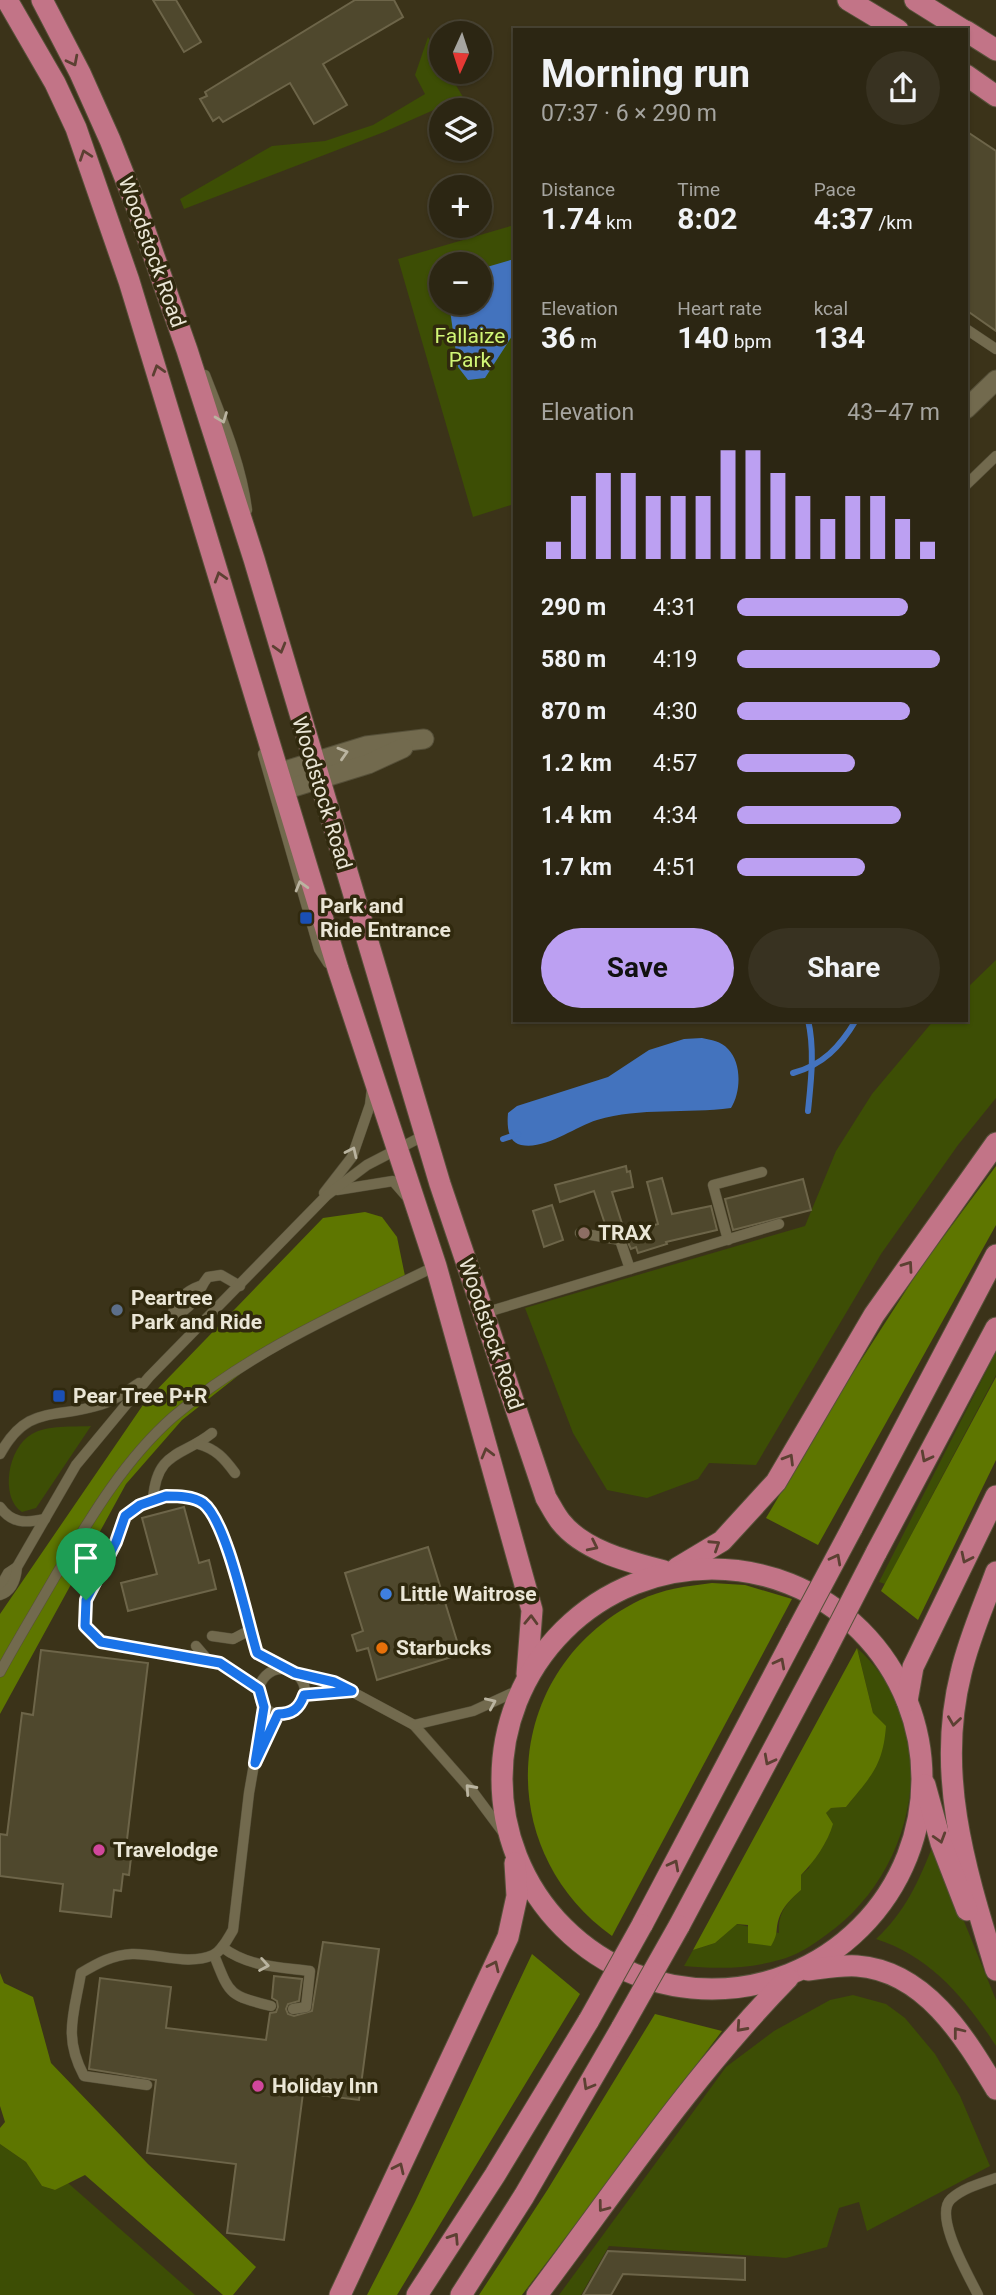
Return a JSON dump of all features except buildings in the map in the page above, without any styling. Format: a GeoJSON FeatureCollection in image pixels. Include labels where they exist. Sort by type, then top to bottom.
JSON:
{"type":"FeatureCollection","features":[{"type":"Feature","properties":{"kind":"highway","name":"Woodstock Road"},"geometry":{"type":"LineString","coordinates":[[7,0],[55,83],[76,128],[154,359],[346,994],[436,1266],[532,1610],[523,1682]]}},
{"type":"Feature","properties":{"kind":"highway"},"geometry":{"type":"LineString","coordinates":[[848,0],[895,28]]}},
{"type":"Feature","properties":{"kind":"highway"},"geometry":{"type":"LineString","coordinates":[[915,0],[960,28]]}},
{"type":"Feature","properties":{"kind":"highway","name":"Woodstock Road"},"geometry":{"type":"LineString","coordinates":[[46,2],[110,140],[158,266],[254,559],[439,1184],[546,1498],[561,1523],[579,1538],[612,1555],[670,1570]]}},
{"type":"Feature","properties":{"kind":"highway"},"geometry":{"type":"LineString","coordinates":[[968,33],[996,50]]}},
{"type":"Feature","properties":{"kind":"highway"},"geometry":{"type":"LineString","coordinates":[[968,76],[996,96]]}},
{"type":"Feature","properties":{"kind":"highway"},"geometry":{"type":"LineString","coordinates":[[996,1143],[874,1315],[776,1482],[722,1541],[670,1570],[627,1586],[585,1612],[523,1682],[503,1743],[500,1769],[500,1802],[513,1849],[532,1888],[554,1916],[592,1951],[624,1969],[676,1986],[709,1990],[747,1988],[798,1974],[856,1966],[896,1975],[934,2001],[973,2051],[996,2089]]}},
{"type":"Feature","properties":{"kind":"highway"},"geometry":{"type":"LineString","coordinates":[[417,2295],[495,2175],[589,2020],[642,1925],[996,1255]]}},
{"type":"Feature","properties":{"kind":"highway"},"geometry":{"type":"LineString","coordinates":[[461,2295],[524,2196],[730,1834],[996,1328]]}},
{"type":"Feature","properties":{"kind":"highway"},"geometry":{"type":"LineString","coordinates":[[907,1701],[913,1667],[996,1496]]}},
{"type":"Feature","properties":{"kind":"highway"},"geometry":{"type":"LineString","coordinates":[[670,1570],[710,1568],[756,1573],[799,1587],[828,1602],[864,1631],[884,1654],[907,1701],[921,1773],[941,1843],[961,1897],[996,1971]]}},
{"type":"Feature","properties":{"kind":"highway"},"geometry":{"type":"LineString","coordinates":[[996,1572],[960,1676],[951,1737],[951,1790],[963,1847],[996,1971]]}},
{"type":"Feature","properties":{"kind":"highway"},"geometry":{"type":"LineString","coordinates":[[537,2295],[740,2027],[798,1974],[863,1927],[885,1899],[906,1859],[916,1828],[921,1773]]}},
{"type":"Feature","properties":{"kind":"highway"},"geometry":{"type":"LineString","coordinates":[[340,2295],[508,1937],[517,1896],[513,1849]]}},
{"type":"Feature","properties":{"kind":"street"},"geometry":{"type":"LineString","coordinates":[[968,407],[996,380]]}},
{"type":"Feature","properties":{"kind":"street"},"geometry":{"type":"LineString","coordinates":[[281,782],[316,771]]}},
{"type":"Feature","properties":{"kind":"lane"},"geometry":{"type":"LineString","coordinates":[[968,329],[996,349]]}},
{"type":"Feature","properties":{"kind":"lane"},"geometry":{"type":"LineString","coordinates":[[968,483],[996,456]]}},
{"type":"Feature","properties":{"kind":"lane"},"geometry":{"type":"LineString","coordinates":[[239,642],[267,772],[319,949],[346,994]]}},
{"type":"Feature","properties":{"kind":"lane"},"geometry":{"type":"LineString","coordinates":[[349,881],[370,921],[434,1128],[439,1184]]}},
{"type":"Feature","properties":{"kind":"lane"},"geometry":{"type":"LineString","coordinates":[[18,1567],[8,1573],[0,1588],[0,1595],[7,1592],[12,1585],[18,1567],[76,1465],[149,1377],[240,1286],[313,1207],[352,1157],[370,1105],[373,1077]]}},
{"type":"Feature","properties":{"kind":"lane"},"geometry":{"type":"LineString","coordinates":[[313,1207],[367,1165],[426,1135]]}},
{"type":"Feature","properties":{"kind":"lane"},"geometry":{"type":"LineString","coordinates":[[728,1240],[713,1185],[762,1172]]}},
{"type":"Feature","properties":{"kind":"lane"},"geometry":{"type":"LineString","coordinates":[[334,1191],[393,1181],[416,1206]]}},
{"type":"Feature","properties":{"kind":"lane"},"geometry":{"type":"LineString","coordinates":[[484,1313],[779,1224]]}},
{"type":"Feature","properties":{"kind":"lane"},"geometry":{"type":"LineString","coordinates":[[580,1233],[620,1240],[630,1269]]}},
{"type":"Feature","properties":{"kind":"lane"},"geometry":{"type":"LineString","coordinates":[[0,1672],[106,1495],[136,1456],[171,1419],[235,1370],[379,1291],[436,1266]]}},
{"type":"Feature","properties":{"kind":"lane"},"geometry":{"type":"LineString","coordinates":[[150,1325],[161,1323],[172,1315],[175,1305],[208,1277],[221,1275],[240,1286]]}},
{"type":"Feature","properties":{"kind":"lane"},"geometry":{"type":"LineString","coordinates":[[0,1454],[14,1432],[24,1424],[46,1413],[97,1406],[149,1377]]}},
{"type":"Feature","properties":{"kind":"lane"},"geometry":{"type":"LineString","coordinates":[[153,1499],[154,1483],[161,1468],[175,1453],[198,1444],[212,1433]]}},
{"type":"Feature","properties":{"kind":"lane"},"geometry":{"type":"LineString","coordinates":[[198,1444],[222,1456],[235,1473]]}},
{"type":"Feature","properties":{"kind":"lane"},"geometry":{"type":"LineString","coordinates":[[259,1689],[220,1663],[101,1642],[85,1626],[86,1600],[116,1542],[125,1516],[153,1499],[181,1496],[203,1503],[219,1525],[257,1653],[290,1671],[303,1683],[304,1695],[298,1708],[292,1712],[278,1714],[264,1707]]}},
{"type":"Feature","properties":{"kind":"lane"},"geometry":{"type":"LineString","coordinates":[[0,1507],[6,1515],[19,1522],[44,1519]]}},
{"type":"Feature","properties":{"kind":"lane"},"geometry":{"type":"LineString","coordinates":[[115,1555],[116,1542]]}},
{"type":"Feature","properties":{"kind":"lane"},"geometry":{"type":"LineString","coordinates":[[212,1636],[233,1639],[250,1630]]}},
{"type":"Feature","properties":{"kind":"lane"},"geometry":{"type":"LineString","coordinates":[[196,1646],[208,1660]]}},
{"type":"Feature","properties":{"kind":"lane"},"geometry":{"type":"LineString","coordinates":[[147,2085],[84,2076],[73,2054],[72,2025],[82,1973],[105,1958],[131,1954],[193,1959],[214,1955],[233,1930],[264,1707],[259,1689],[265,1676],[278,1669],[334,1682],[414,1725],[473,1791],[513,1849]]}},
{"type":"Feature","properties":{"kind":"lane"},"geometry":{"type":"LineString","coordinates":[[414,1725],[473,1711],[523,1682]]}},
{"type":"Feature","properties":{"kind":"lane"},"geometry":{"type":"LineString","coordinates":[[304,1695],[352,1691]]}},
{"type":"Feature","properties":{"kind":"lane"},"geometry":{"type":"LineString","coordinates":[[255,1763],[278,1714]]}},
{"type":"Feature","properties":{"kind":"lane"},"geometry":{"type":"LineString","coordinates":[[222,1947],[237,1959],[310,1971],[306,2007],[293,2009]]}},
{"type":"Feature","properties":{"kind":"lane"},"geometry":{"type":"LineString","coordinates":[[214,1955],[228,1990],[239,1998],[271,2006]]}},
{"type":"Feature","properties":{"kind":"lane"},"geometry":{"type":"LineString","coordinates":[[978,2295],[945,2220],[946,2206],[961,2192],[996,2178]]}},
{"type":"Feature","properties":{"kind":"green space"},"geometry":{"type":"Polygon","coordinates":[[[428,37],[429,84],[455,84],[463,97],[429,98],[429,112],[184,209],[180,199],[272,146],[325,141],[373,125],[425,94],[415,75],[428,37]]]}},
{"type":"Feature","properties":{"kind":"green space","name":"Fallaize Park"},"geometry":{"type":"Polygon","coordinates":[[[513,225],[513,504],[473,517],[398,259],[470,238],[492,238],[492,231],[513,225]]]}},
{"type":"Feature","properties":{"kind":"green space"},"geometry":{"type":"Polygon","coordinates":[[[996,960],[996,1098],[958,1145],[881,1254],[756,1465],[709,1463],[698,1479],[647,1498],[607,1490],[573,1433],[525,1308],[805,1226],[836,1151],[872,1094],[932,1022],[968,1022],[968,987],[996,960]]]}},
{"type":"Feature","properties":{"kind":"green space"},"geometry":{"type":"Polygon","coordinates":[[[996,1166],[996,1225],[818,1545],[766,1518],[838,1396],[921,1267],[996,1166]]]}},
{"type":"Feature","properties":{"kind":"green space"},"geometry":{"type":"Polygon","coordinates":[[[365,1212],[382,1217],[397,1237],[405,1276],[278,1344],[182,1420],[126,1484],[0,1714],[0,1614],[145,1402],[323,1218],[365,1212]]]}},
{"type":"Feature","properties":{"kind":"green space"},"geometry":{"type":"Polygon","coordinates":[[[996,1352],[996,1375],[885,1584],[879,1582],[996,1352]]]}},
{"type":"Feature","properties":{"kind":"green space"},"geometry":{"type":"Polygon","coordinates":[[[996,1377],[996,1460],[918,1620],[881,1591],[996,1377]]]}},
{"type":"Feature","properties":{"kind":"green space"},"geometry":{"type":"Polygon","coordinates":[[[91,1426],[36,1508],[22,1512],[11,1496],[9,1473],[23,1441],[45,1429],[91,1426]]]}},
{"type":"Feature","properties":{"kind":"green space"},"geometry":{"type":"Polygon","coordinates":[[[712,1583],[745,1585],[792,1599],[612,1936],[572,1899],[545,1856],[531,1809],[528,1760],[539,1713],[561,1668],[594,1630],[649,1596],[675,1588],[712,1583]]]}},
{"type":"Feature","properties":{"kind":"green space"},"geometry":{"type":"Polygon","coordinates":[[[857,1648],[885,1680],[903,1717],[911,1757],[909,1797],[900,1837],[882,1874],[857,1908],[826,1935],[798,1953],[744,1967],[684,1966],[693,1950],[715,1943],[736,1924],[779,1933],[784,1909],[801,1890],[801,1875],[809,1868],[826,1813],[831,1808],[846,1807],[854,1797],[873,1713],[857,1648]]]}},
{"type":"Feature","properties":{"kind":"green space"},"geometry":{"type":"Polygon","coordinates":[[[857,1648],[873,1713],[886,1726],[882,1752],[874,1771],[846,1807],[831,1808],[826,1813],[833,1824],[831,1831],[820,1851],[801,1875],[801,1890],[781,1914],[771,1946],[748,1943],[748,1925],[737,1924],[715,1943],[693,1950],[857,1648]]]}},
{"type":"Feature","properties":{"kind":"green space"},"geometry":{"type":"Polygon","coordinates":[[[933,1845],[996,2000],[996,2046],[972,2012],[945,1981],[913,1956],[876,1939],[895,1918],[910,1895],[933,1845]]]}},
{"type":"Feature","properties":{"kind":"green space"},"geometry":{"type":"Polygon","coordinates":[[[532,1954],[580,1994],[397,2295],[367,2295],[415,2202],[532,1954]]]}},
{"type":"Feature","properties":{"kind":"green space"},"geometry":{"type":"Polygon","coordinates":[[[0,1973],[4,1983],[33,1997],[51,2063],[148,2164],[256,2267],[233,2295],[223,2295],[85,2175],[55,2190],[42,2186],[26,2162],[0,2144],[0,2128],[5,2122],[0,2106],[0,1973]]]}},
{"type":"Feature","properties":{"kind":"green space"},"geometry":{"type":"Polygon","coordinates":[[[853,1995],[886,2004],[905,2018],[935,2054],[960,2096],[990,2166],[867,2231],[859,2202],[839,2208],[827,2247],[786,2258],[609,2246],[581,2295],[559,2295],[726,2067],[774,2031],[830,2000],[853,1995]]]}},
{"type":"Feature","properties":{"kind":"green space"},"geometry":{"type":"Polygon","coordinates":[[[655,2014],[722,2031],[522,2295],[479,2295],[548,2189],[655,2014]]]}},
{"type":"Feature","properties":{"kind":"green space"},"geometry":{"type":"Polygon","coordinates":[[[0,2144],[26,2162],[42,2186],[55,2190],[68,2183],[195,2295],[0,2295],[0,2144]]]}},
{"type":"Feature","properties":{"kind":"water"},"geometry":{"type":"Polygon","coordinates":[[[513,259],[513,335],[485,378],[468,380],[458,367],[451,315],[492,315],[492,265],[513,259]]]}},
{"type":"Feature","properties":{"kind":"water"},"geometry":{"type":"Polygon","coordinates":[[[702,1038],[722,1044],[736,1062],[738,1086],[731,1108],[614,1116],[588,1123],[550,1141],[530,1146],[516,1143],[510,1136],[508,1113],[517,1106],[608,1077],[649,1050],[684,1039],[702,1038]]]}},
{"type":"Feature","properties":{"kind":"waterway"},"geometry":{"type":"LineString","coordinates":[[808,1022],[812,1054],[808,1111]]}},
{"type":"Feature","properties":{"kind":"waterway"},"geometry":{"type":"LineString","coordinates":[[793,1073],[804,1070],[830,1054],[855,1022]]}},
{"type":"Feature","properties":{"kind":"waterway"},"geometry":{"type":"LineString","coordinates":[[503,1139],[518,1134]]}},
{"type":"Feature","properties":{"kind":"place","name":"Park and Ride Entrance"},"geometry":{"type":"Point","coordinates":[306,918]}},
{"type":"Feature","properties":{"kind":"place","name":"TRAX"},"geometry":{"type":"Point","coordinates":[584,1233]}},
{"type":"Feature","properties":{"kind":"place","name":"Peartree Park and Ride"},"geometry":{"type":"Point","coordinates":[117,1310]}},
{"type":"Feature","properties":{"kind":"place","name":"Pear Tree P+R"},"geometry":{"type":"Point","coordinates":[59,1396]}},
{"type":"Feature","properties":{"kind":"place","name":"Little Waitrose"},"geometry":{"type":"Point","coordinates":[386,1594]}},
{"type":"Feature","properties":{"kind":"place","name":"Starbucks"},"geometry":{"type":"Point","coordinates":[382,1648]}},
{"type":"Feature","properties":{"kind":"place","name":"Travelodge"},"geometry":{"type":"Point","coordinates":[99,1850]}},
{"type":"Feature","properties":{"kind":"place","name":"Holiday Inn"},"geometry":{"type":"Point","coordinates":[258,2086]}},
{"type":"Feature","properties":{"kind":"route"},"geometry":{"type":"LineString","coordinates":[[166,1496],[181,1496],[203,1503],[219,1525],[257,1653],[295,1673],[334,1682],[352,1691],[304,1695],[298,1708],[292,1712],[278,1714],[255,1763],[264,1707],[259,1689],[220,1663],[101,1642],[85,1626],[86,1600],[106,1556],[116,1542],[125,1516],[140,1505],[166,1496]]}}]}
